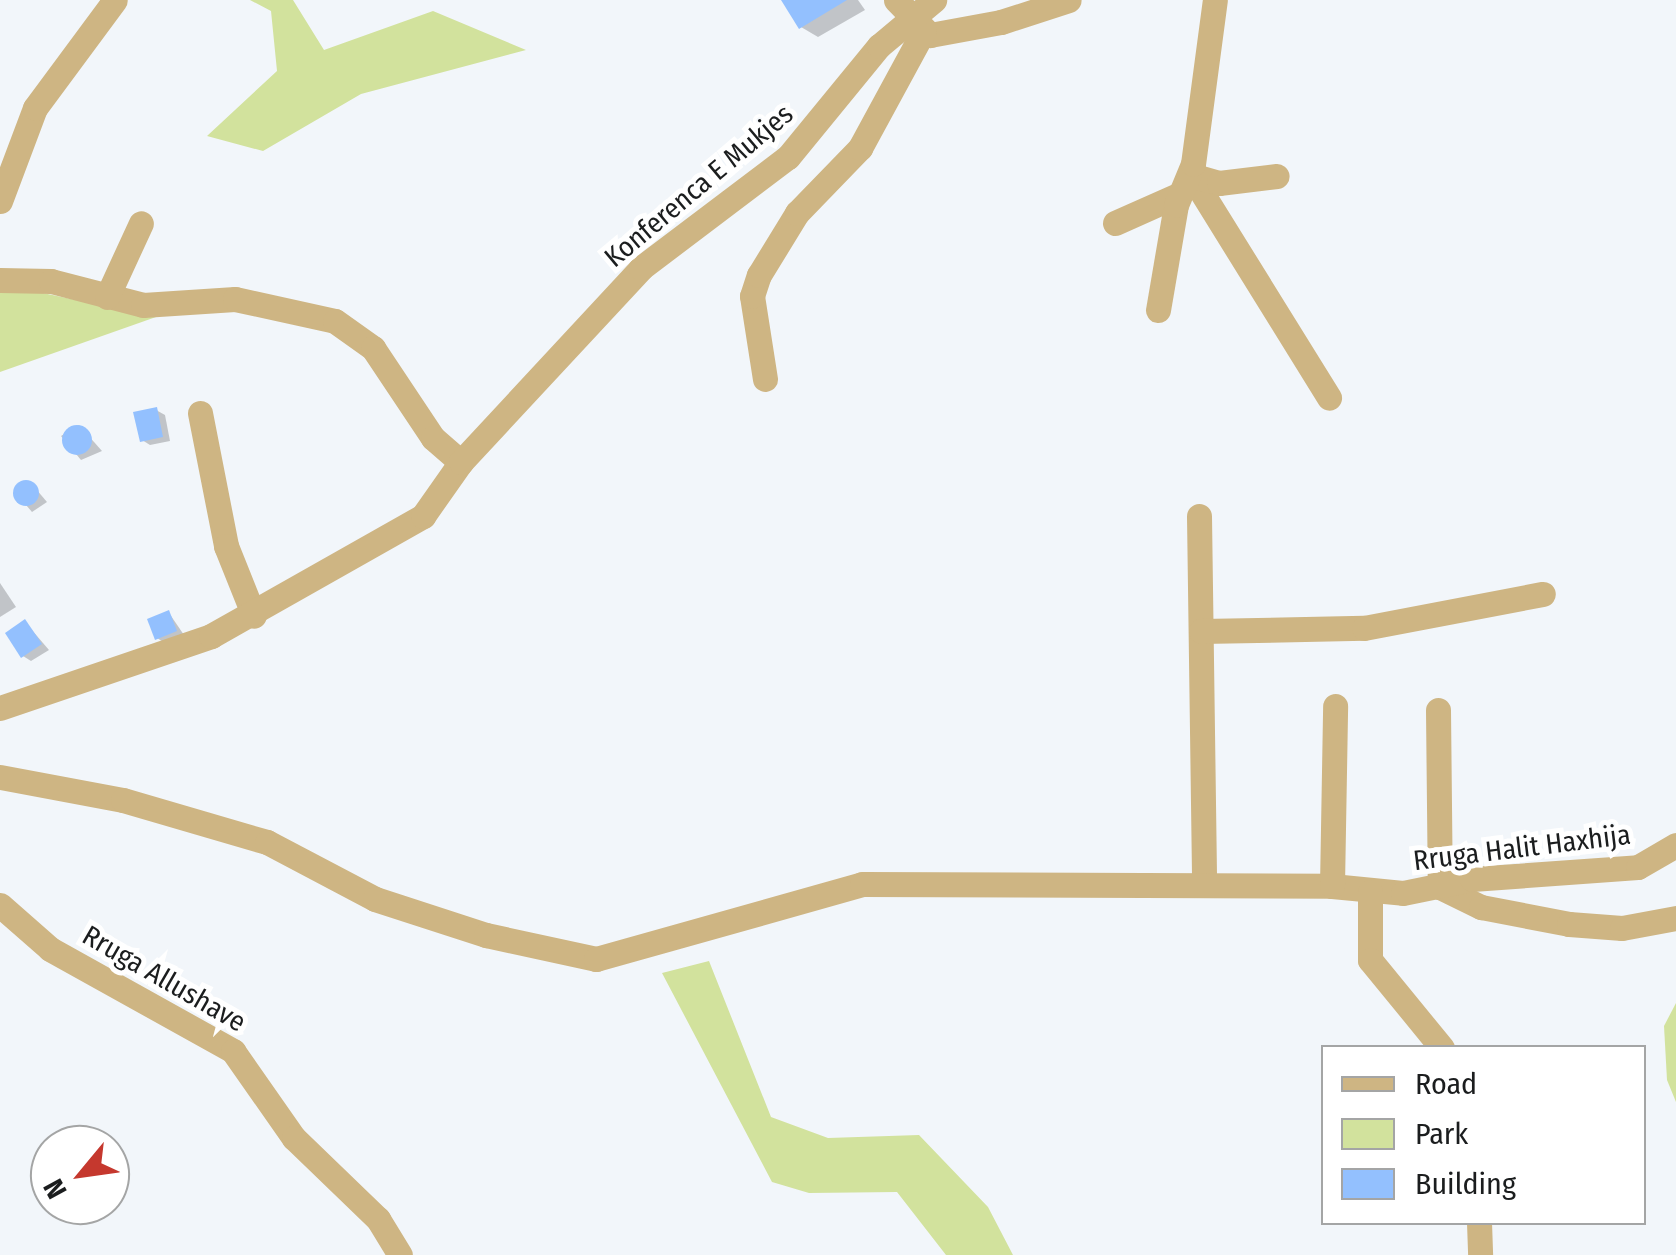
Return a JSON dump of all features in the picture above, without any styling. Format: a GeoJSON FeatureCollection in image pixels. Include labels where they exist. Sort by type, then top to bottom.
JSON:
{"type":"FeatureCollection","features":[{"type":"Feature","properties":{"kind":"street"},"geometry":{"type":"LineString","coordinates":[[0,200],[35,108],[115,0]]}},
{"type":"Feature","properties":{"kind":"street","name":"Konferenca E Mukjes"},"geometry":{"type":"LineString","coordinates":[[0,708],[185,647],[254,616],[423,516],[461,462],[641,268],[805,140],[910,15],[934,0]]}},
{"type":"Feature","properties":{"kind":"street"},"geometry":{"type":"LineString","coordinates":[[765,379],[752,296],[759,275],[798,213],[871,133],[910,15],[940,34],[1001,22],[1069,0]]}},
{"type":"Feature","properties":{"kind":"street"},"geometry":{"type":"LineString","coordinates":[[1158,310],[1185,184],[1215,0]]}},
{"type":"Feature","properties":{"kind":"street"},"geometry":{"type":"LineString","coordinates":[[1115,223],[1185,184],[1277,176]]}},
{"type":"Feature","properties":{"kind":"street"},"geometry":{"type":"LineString","coordinates":[[1185,184],[1330,398]]}},
{"type":"Feature","properties":{"kind":"street"},"geometry":{"type":"LineString","coordinates":[[107,297],[141,223]]}},
{"type":"Feature","properties":{"kind":"street"},"geometry":{"type":"LineString","coordinates":[[0,280],[51,281],[143,305],[236,300],[335,321],[373,348],[433,438],[461,462]]}},
{"type":"Feature","properties":{"kind":"street"},"geometry":{"type":"LineString","coordinates":[[200,413],[226,546],[254,616]]}},
{"type":"Feature","properties":{"kind":"street"},"geometry":{"type":"LineString","coordinates":[[1199,516],[1204,885]]}},
{"type":"Feature","properties":{"kind":"street"},"geometry":{"type":"LineString","coordinates":[[1201,631],[1364,628],[1543,594]]}},
{"type":"Feature","properties":{"kind":"street"},"geometry":{"type":"LineString","coordinates":[[1332,886],[1334,706]]}},
{"type":"Feature","properties":{"kind":"street"},"geometry":{"type":"LineString","coordinates":[[1438,710],[1440,887],[1481,907],[1569,924],[1622,928],[1676,918]]}},
{"type":"Feature","properties":{"kind":"street","name":"Rruga Halit Haxhija"},"geometry":{"type":"LineString","coordinates":[[0,777],[122,800],[267,842],[375,899],[486,935],[596,959],[862,884],[1332,886],[1370,892],[1440,887],[1472,879],[1638,867],[1676,845]]}},
{"type":"Feature","properties":{"kind":"street"},"geometry":{"type":"LineString","coordinates":[[1370,892],[1370,960],[1440,1045]]}},
{"type":"Feature","properties":{"kind":"street","name":"Rruga Allushave"},"geometry":{"type":"LineString","coordinates":[[0,905],[50,948],[234,1050],[294,1138],[378,1218],[400,1255]]}},
{"type":"Feature","properties":{"kind":"street"},"geometry":{"type":"LineString","coordinates":[[1479,1225],[1480,1255]]}},
{"type":"Feature","properties":{"kind":"green space"},"geometry":{"type":"Polygon","coordinates":[[[250,0],[293,0],[324,50],[433,11],[526,50],[361,94],[263,151],[207,136],[277,71],[271,11],[250,0]]]}},
{"type":"Feature","properties":{"kind":"green space"},"geometry":{"type":"Polygon","coordinates":[[[0,288],[24,289],[156,317],[0,372],[0,288]]]}},
{"type":"Feature","properties":{"kind":"green space"},"geometry":{"type":"Polygon","coordinates":[[[709,961],[771,1117],[828,1138],[919,1135],[988,1207],[1013,1255],[946,1255],[897,1192],[809,1193],[772,1182],[662,973],[709,961]]]}},
{"type":"Feature","properties":{"kind":"green space"},"geometry":{"type":"Polygon","coordinates":[[[1676,1003],[1676,1102],[1667,1080],[1664,1026],[1676,1003]]]}},
{"type":"Feature","properties":{"kind":"building"},"geometry":{"type":"Polygon","coordinates":[[[781,0],[847,0],[799,29],[781,0]]]}},
{"type":"Feature","properties":{"kind":"building"},"geometry":{"type":"Polygon","coordinates":[[[157,407],[163,437],[140,442],[133,412],[157,407]]]}},
{"type":"Feature","properties":{"kind":"building"},"geometry":{"type":"Polygon","coordinates":[[[77,425],[88,429],[92,440],[88,451],[77,455],[66,451],[62,440],[66,429],[77,425]]]}},
{"type":"Feature","properties":{"kind":"building"},"geometry":{"type":"Polygon","coordinates":[[[26,480],[35,484],[39,493],[35,502],[26,506],[17,502],[13,493],[17,484],[26,480]]]}},
{"type":"Feature","properties":{"kind":"building"},"geometry":{"type":"Polygon","coordinates":[[[169,610],[177,631],[155,640],[147,619],[169,610]]]}},
{"type":"Feature","properties":{"kind":"building"},"geometry":{"type":"Polygon","coordinates":[[[25,619],[42,644],[21,658],[5,633],[25,619]]]}}]}
